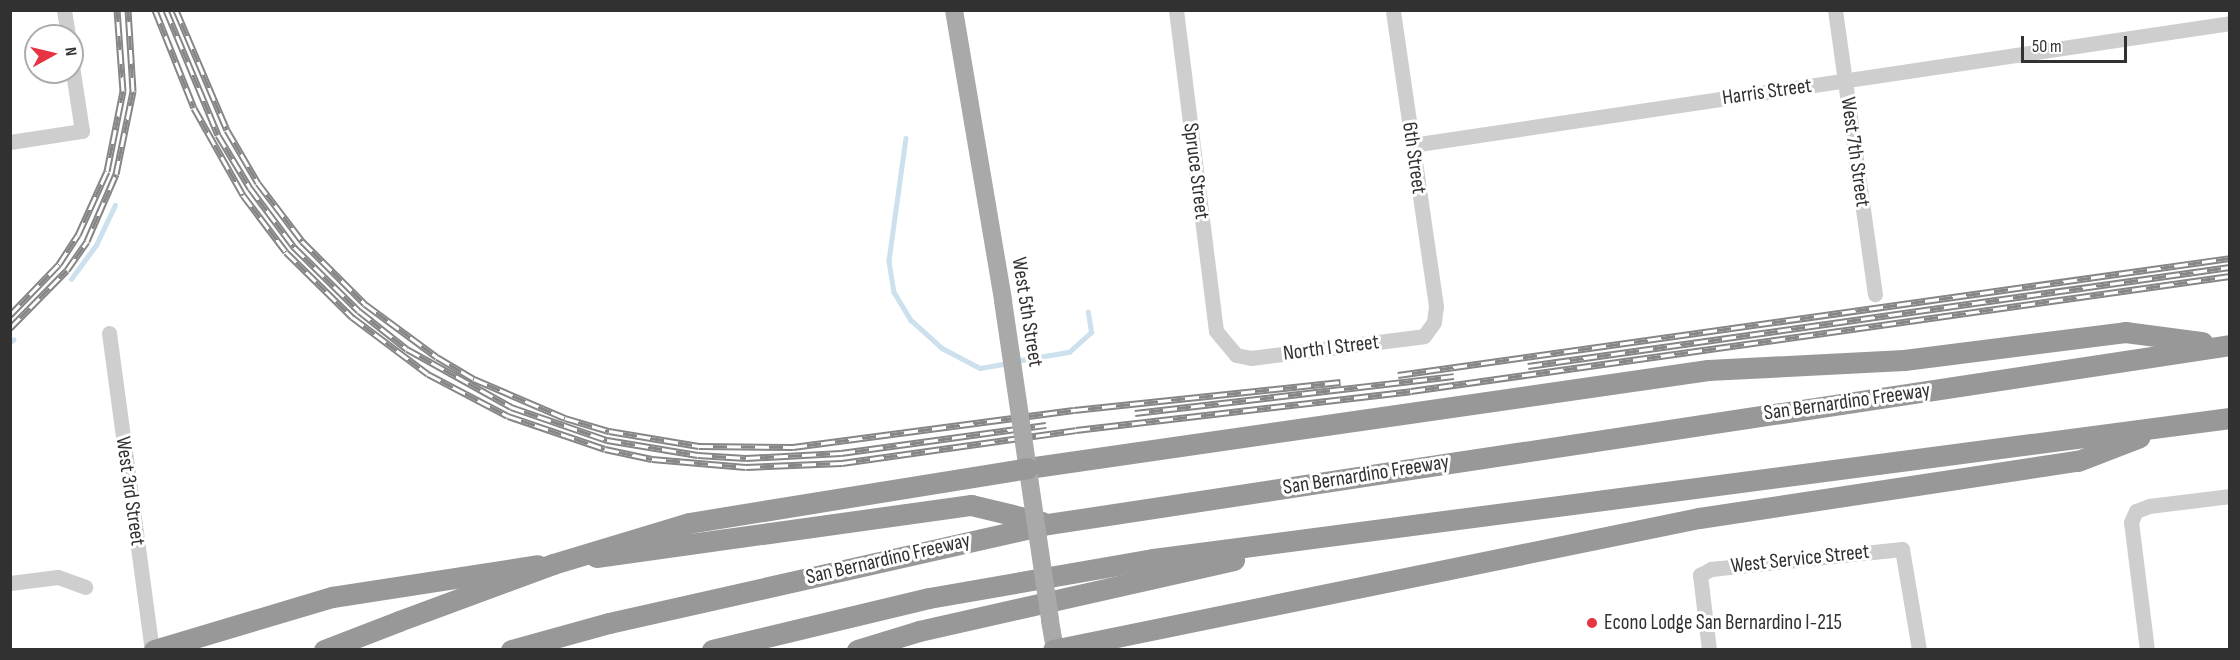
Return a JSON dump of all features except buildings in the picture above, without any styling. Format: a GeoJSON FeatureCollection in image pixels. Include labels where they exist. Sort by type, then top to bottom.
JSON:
{"type":"FeatureCollection","features":[{"type":"Feature","properties":{"kind":"highway"},"geometry":{"type":"LineString","coordinates":[[324,650],[553,564],[689,523],[1028,468],[1708,370],[1904,360],[2125,332],[2228,345]]}},
{"type":"Feature","properties":{"kind":"highway","name":"San Bernardino Freeway"},"geometry":{"type":"LineString","coordinates":[[511,650],[609,623],[1048,524],[2228,345]]}},
{"type":"Feature","properties":{"kind":"highway"},"geometry":{"type":"LineString","coordinates":[[712,650],[929,598],[1153,559],[1411,523],[2229,418]]}},
{"type":"Feature","properties":{"kind":"highway"},"geometry":{"type":"LineString","coordinates":[[1054,647],[1699,518],[2078,461],[2172,425]]}},
{"type":"Feature","properties":{"kind":"highway"},"geometry":{"type":"LineString","coordinates":[[153,650],[332,597],[448,577],[971,505],[1048,524]]}},
{"type":"Feature","properties":{"kind":"highway"},"geometry":{"type":"LineString","coordinates":[[857,650],[1136,581],[1411,523]]}},
{"type":"Feature","properties":{"kind":"main road","name":"West 5th Street"},"geometry":{"type":"LineString","coordinates":[[954,10],[1003,301],[1054,647]]}},
{"type":"Feature","properties":{"kind":"street","name":"Spruce Street"},"geometry":{"type":"LineString","coordinates":[[1176,10],[1216,331]]}},
{"type":"Feature","properties":{"kind":"street","name":"6th Street"},"geometry":{"type":"LineString","coordinates":[[1393,10],[1436,306]]}},
{"type":"Feature","properties":{"kind":"street","name":"West 7th Street"},"geometry":{"type":"LineString","coordinates":[[1835,10],[1875,294]]}},
{"type":"Feature","properties":{"kind":"street","name":"Harris Street"},"geometry":{"type":"LineString","coordinates":[[1412,145],[2229,23]]}},
{"type":"Feature","properties":{"kind":"street"},"geometry":{"type":"LineString","coordinates":[[10,142],[82,131],[75,84]]}},
{"type":"Feature","properties":{"kind":"street","name":"North I Street"},"geometry":{"type":"LineString","coordinates":[[1216,331],[1236,355],[1251,358],[1424,336],[1434,322],[1436,306]]}},
{"type":"Feature","properties":{"kind":"street","name":"West 3rd Street"},"geometry":{"type":"LineString","coordinates":[[109,333],[153,650]]}},
{"type":"Feature","properties":{"kind":"street"},"geometry":{"type":"LineString","coordinates":[[2147,650],[2131,522],[2136,511],[2157,505],[2229,496]]}},
{"type":"Feature","properties":{"kind":"street","name":"West Service Street"},"geometry":{"type":"LineString","coordinates":[[1709,650],[1700,575],[1725,566],[1902,549],[1919,650]]}},
{"type":"Feature","properties":{"kind":"street"},"geometry":{"type":"LineString","coordinates":[[10,583],[58,577],[85,587]]}},
{"type":"Feature","properties":{"kind":"waterway"},"geometry":{"type":"LineString","coordinates":[[906,138],[889,261],[894,292],[911,320],[942,348],[980,368],[1007,363]]}},
{"type":"Feature","properties":{"kind":"waterway"},"geometry":{"type":"LineString","coordinates":[[71,279],[96,245],[115,205]]}},
{"type":"Feature","properties":{"kind":"waterway"},"geometry":{"type":"LineString","coordinates":[[1015,361],[1069,352],[1091,332],[1088,312]]}},
{"type":"Feature","properties":{"kind":"railway"},"geometry":{"type":"LineString","coordinates":[[10,315],[59,264],[78,235],[107,171],[123,91],[117,10]]}},
{"type":"Feature","properties":{"kind":"railway"},"geometry":{"type":"LineString","coordinates":[[10,328],[67,270],[87,241],[116,174],[133,91],[128,10]]}},
{"type":"Feature","properties":{"kind":"railway"},"geometry":{"type":"LineString","coordinates":[[155,10],[194,108],[243,195],[286,252],[352,317],[428,374],[508,416],[605,449],[652,459],[746,467],[842,463],[1076,430],[1411,391],[2230,276]]}},
{"type":"Feature","properties":{"kind":"railway"},"geometry":{"type":"LineString","coordinates":[[166,10],[218,135],[250,188],[294,247],[359,311],[407,349],[511,407],[607,440],[698,455],[746,458],[841,453],[1046,425]]}},
{"type":"Feature","properties":{"kind":"railway"},"geometry":{"type":"LineString","coordinates":[[176,10],[227,130],[258,183],[302,241],[365,304],[437,357],[474,379],[565,418],[609,431],[699,446],[793,447],[1074,410],[1341,382]]}},
{"type":"Feature","properties":{"kind":"railway"},"geometry":{"type":"LineString","coordinates":[[1398,375],[2230,258]]}},
{"type":"Feature","properties":{"kind":"railway"},"geometry":{"type":"LineString","coordinates":[[1528,366],[2230,267]]}},
{"type":"Feature","properties":{"kind":"railway"},"geometry":{"type":"LineString","coordinates":[[1135,413],[1454,376]]}},
{"type":"Feature","properties":{"kind":"place","name":"Econo Lodge San Bernardino I-215"},"geometry":{"type":"Point","coordinates":[1592,623]}}]}
